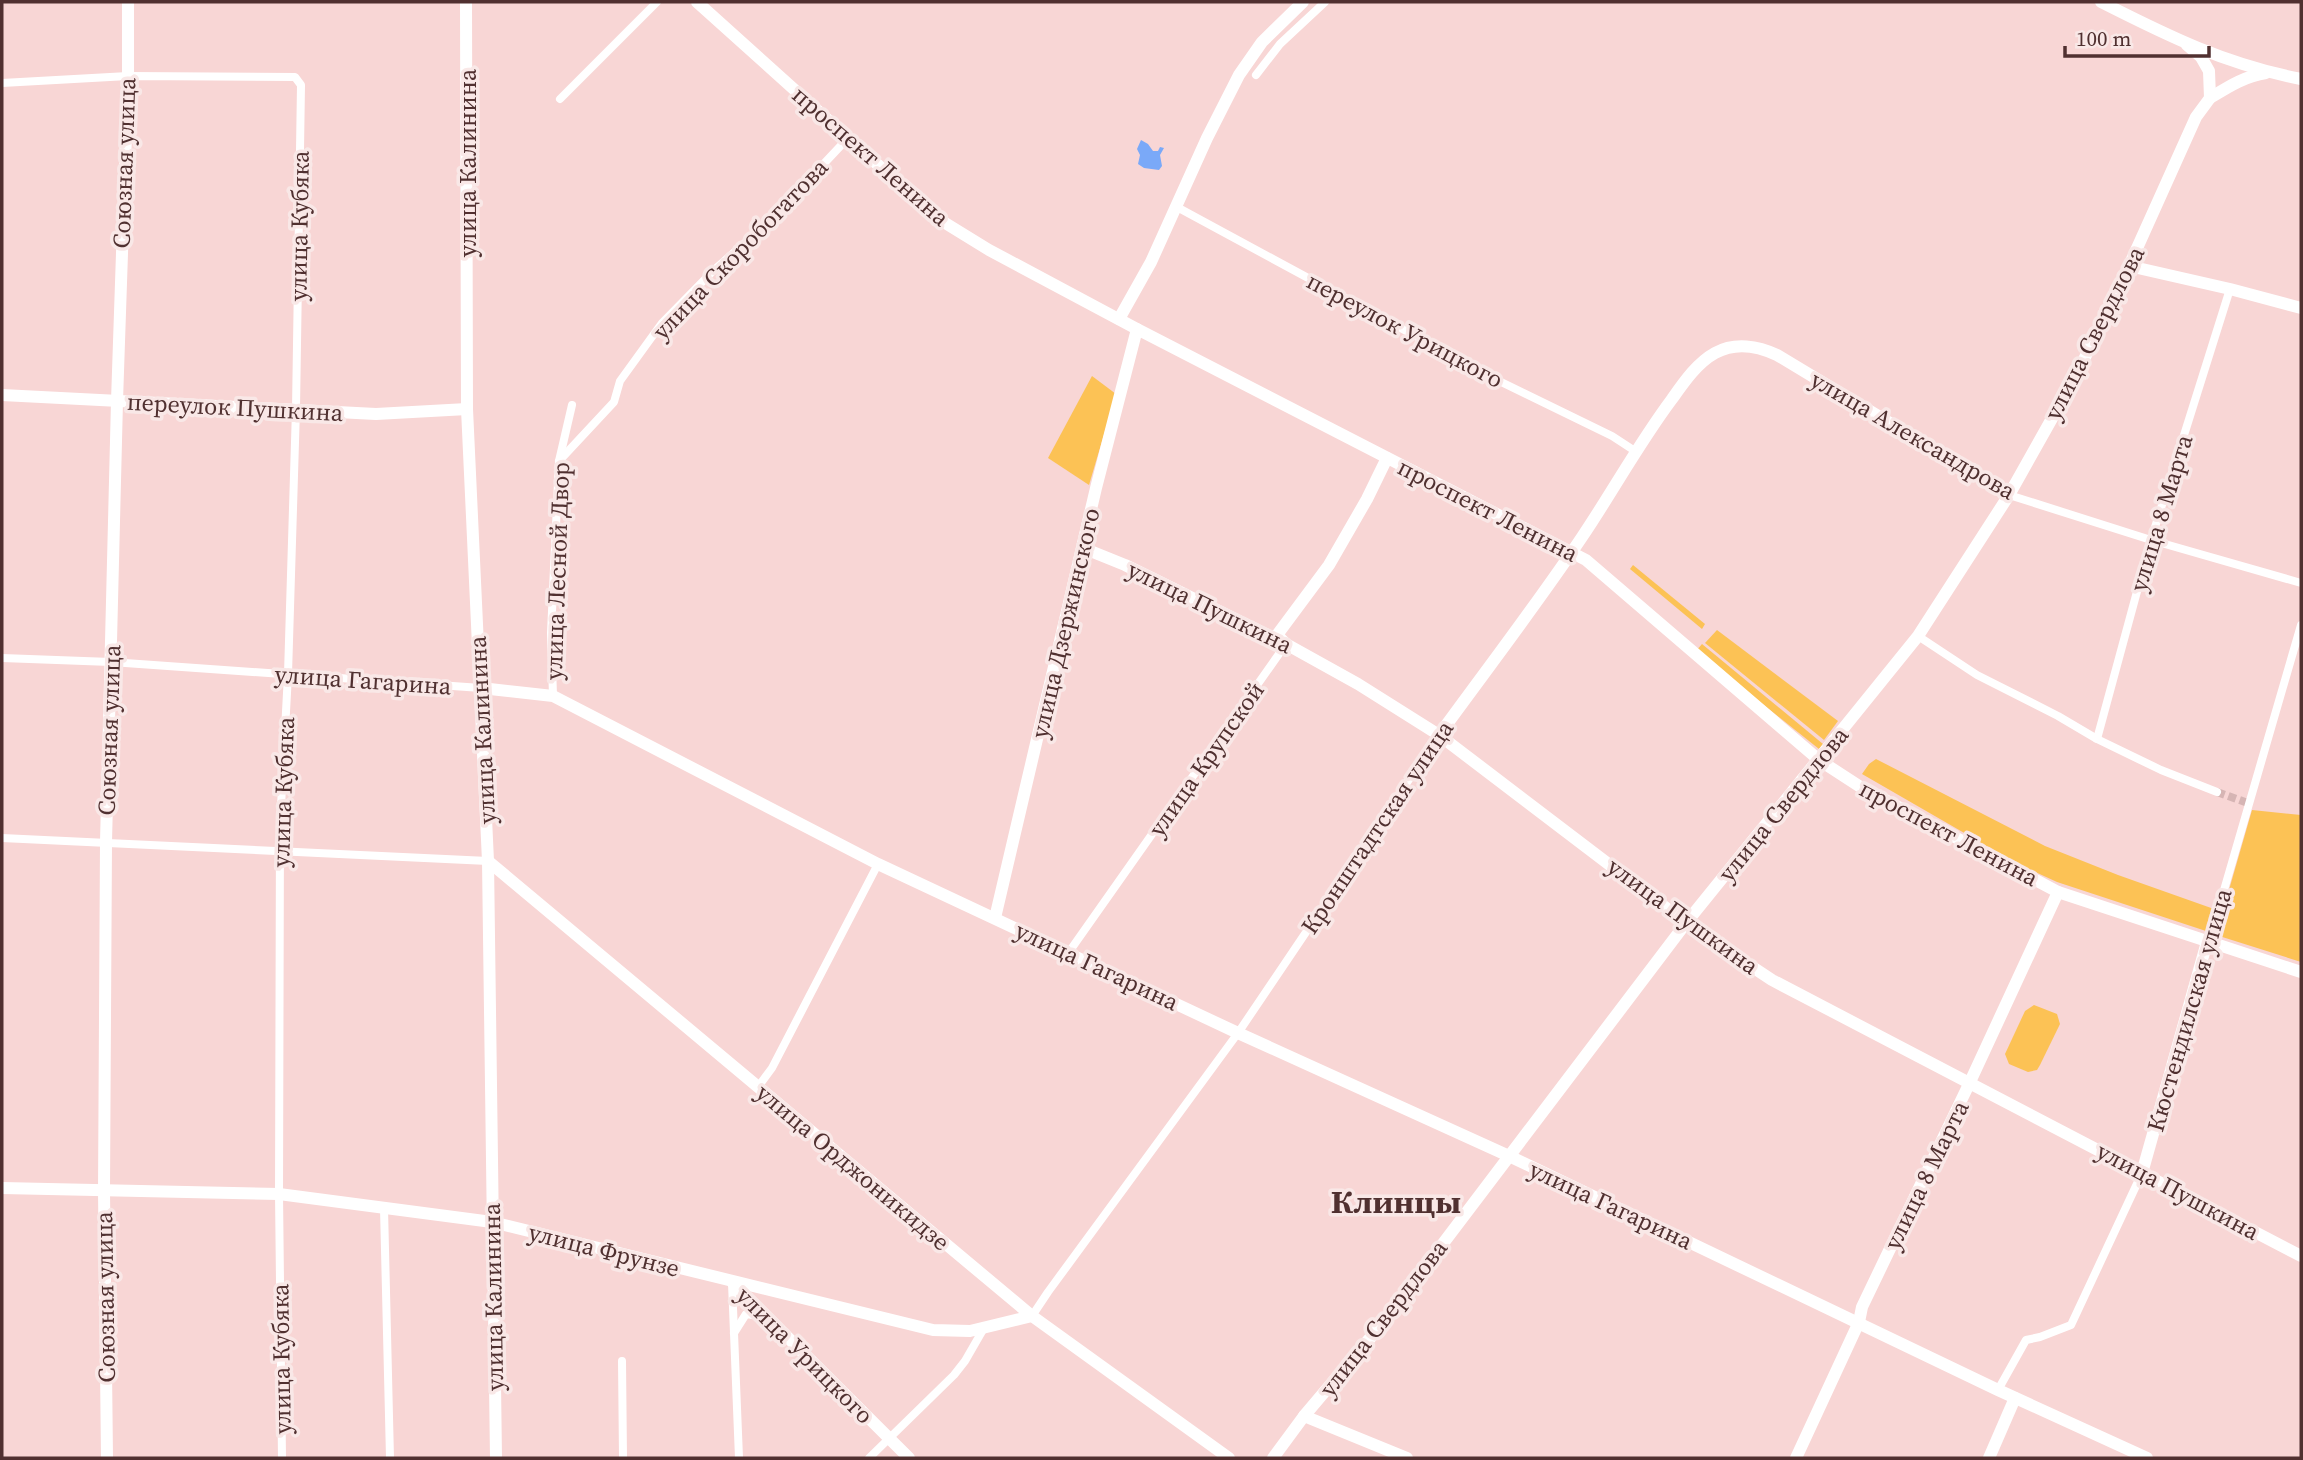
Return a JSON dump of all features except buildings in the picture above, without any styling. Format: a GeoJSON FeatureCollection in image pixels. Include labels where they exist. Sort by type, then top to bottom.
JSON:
{"type":"FeatureCollection","features":[{"type":"Feature","properties":{"kind":"street","name":"Союзная улица"},"geometry":{"type":"LineString","coordinates":[[107,1458],[104,1192],[106,842],[128,2]]}},
{"type":"Feature","properties":{"kind":"street","name":"улица Калинина"},"geometry":{"type":"LineString","coordinates":[[466,2],[467,409],[488,861],[496,1458]]}},
{"type":"Feature","properties":{"kind":"street"},"geometry":{"type":"LineString","coordinates":[[560,99],[657,2]]}},
{"type":"Feature","properties":{"kind":"street","name":"проспект Ленина"},"geometry":{"type":"LineString","coordinates":[[697,2],[937,218],[989,250],[1119,319],[1572,551],[1586,560],[1819,760],[1859,786],[2058,892],[2301,972]]}},
{"type":"Feature","properties":{"kind":"street"},"geometry":{"type":"LineString","coordinates":[[1256,75],[1280,44],[1325,2]]}},
{"type":"Feature","properties":{"kind":"street"},"geometry":{"type":"LineString","coordinates":[[2101,2],[2187,45],[2223,59],[2301,79]]}},
{"type":"Feature","properties":{"kind":"street"},"geometry":{"type":"LineString","coordinates":[[1119,319],[1151,262],[1209,132],[1245,64],[1296,3]]}},
{"type":"Feature","properties":{"kind":"street"},"geometry":{"type":"LineString","coordinates":[[2187,45],[2201,57],[2209,71],[2210,98]]}},
{"type":"Feature","properties":{"kind":"street","name":"улица Свердлова"},"geometry":{"type":"LineString","coordinates":[[1273,1458],[1304,1416],[1382,1324],[1686,923],[1918,636],[2009,495],[2077,374],[2196,117],[2210,98],[2244,79],[2270,73]]}},
{"type":"Feature","properties":{"kind":"street"},"geometry":{"type":"LineString","coordinates":[[2,83],[128,76]]}},
{"type":"Feature","properties":{"kind":"street","name":"улица Кубяка"},"geometry":{"type":"LineString","coordinates":[[128,76],[295,76],[301,85],[296,409],[281,851],[279,1194],[282,1458]]}},
{"type":"Feature","properties":{"kind":"street","name":"улица Скоробогатова"},"geometry":{"type":"LineString","coordinates":[[559,460],[614,402],[620,381],[662,323],[713,270],[770,221],[848,138]]}},
{"type":"Feature","properties":{"kind":"street","name":"переулок Урицкого"},"geometry":{"type":"LineString","coordinates":[[1175,206],[1495,379],[1612,436],[1635,451]]}},
{"type":"Feature","properties":{"kind":"street"},"geometry":{"type":"LineString","coordinates":[[2129,266],[2301,308]]}},
{"type":"Feature","properties":{"kind":"street","name":"улица 8 Марта"},"geometry":{"type":"LineString","coordinates":[[2097,739],[2151,540],[2230,289]]}},
{"type":"Feature","properties":{"kind":"street","name":"улица Дзержинского"},"geometry":{"type":"LineString","coordinates":[[995,918],[1099,475],[1137,328]]}},
{"type":"Feature","properties":{"kind":"street","name":"Кронштадтская улица"},"geometry":{"type":"LineString","coordinates":[[1032,1316],[1238,1033],[1439,735],[1572,551],[1635,451],[1695,370],[1715,353],[1729,347]]}},
{"type":"Feature","properties":{"kind":"street","name":"улица Александрова"},"geometry":{"type":"LineString","coordinates":[[1729,347],[1754,347],[1777,355],[2009,495],[2151,540],[2301,583]]}},
{"type":"Feature","properties":{"kind":"street","name":"переулок Пушкина"},"geometry":{"type":"LineString","coordinates":[[2,395],[376,414],[467,409]]}},
{"type":"Feature","properties":{"kind":"street","name":"улица Лесной Двор"},"geometry":{"type":"LineString","coordinates":[[553,696],[551,633],[559,460],[572,405]]}},
{"type":"Feature","properties":{"kind":"street","name":"улица Крупской"},"geometry":{"type":"LineString","coordinates":[[1069,952],[1286,645],[1277,635],[1329,565],[1387,458]]}},
{"type":"Feature","properties":{"kind":"street","name":"улица Пушкина"},"geometry":{"type":"LineString","coordinates":[[1083,548],[1125,565],[1358,684],[1439,735],[1686,923],[1772,980],[2301,1256]]}},
{"type":"Feature","properties":{"kind":"street","name":"Кюстендилская улица"},"geometry":{"type":"LineString","coordinates":[[1998,1390],[2026,1340],[2071,1325],[2142,1173],[2301,625]]}},
{"type":"Feature","properties":{"kind":"street"},"geometry":{"type":"LineString","coordinates":[[1918,636],[1977,675],[2097,739],[2161,770],[2217,792]]}},
{"type":"Feature","properties":{"kind":"street","name":"улица Гагарина"},"geometry":{"type":"LineString","coordinates":[[2,658],[288,674],[553,696],[878,864],[1238,1033],[1509,1156],[1998,1390],[2147,1458]]}},
{"type":"Feature","properties":{"kind":"street"},"geometry":{"type":"LineString","coordinates":[[2,838],[488,861]]}},
{"type":"Feature","properties":{"kind":"street","name":"улица Орджоникидзе"},"geometry":{"type":"LineString","coordinates":[[488,861],[1032,1316],[1229,1458]]}},
{"type":"Feature","properties":{"kind":"street"},"geometry":{"type":"LineString","coordinates":[[758,1087],[772,1068],[878,864]]}},
{"type":"Feature","properties":{"kind":"street","name":"улица 8 Марта"},"geometry":{"type":"LineString","coordinates":[[1796,1458],[1859,1322],[1862,1307],[2058,892]]}},
{"type":"Feature","properties":{"kind":"street","name":"улица Фрунзе"},"geometry":{"type":"LineString","coordinates":[[2,1188],[279,1194],[492,1222],[933,1331],[970,1331],[1032,1316]]}},
{"type":"Feature","properties":{"kind":"street"},"geometry":{"type":"LineString","coordinates":[[384,1208],[390,1458]]}},
{"type":"Feature","properties":{"kind":"street"},"geometry":{"type":"LineString","coordinates":[[732,1282],[739,1458]]}},
{"type":"Feature","properties":{"kind":"street","name":"улица Урицкого"},"geometry":{"type":"LineString","coordinates":[[732,1282],[909,1458]]}},
{"type":"Feature","properties":{"kind":"street"},"geometry":{"type":"LineString","coordinates":[[734,1334],[746,1314],[766,1317]]}},
{"type":"Feature","properties":{"kind":"street"},"geometry":{"type":"LineString","coordinates":[[870,1458],[954,1375],[965,1362],[984,1328]]}},
{"type":"Feature","properties":{"kind":"street"},"geometry":{"type":"LineString","coordinates":[[622,1361],[623,1458]]}},
{"type":"Feature","properties":{"kind":"street"},"geometry":{"type":"LineString","coordinates":[[1989,1458],[2015,1398]]}},
{"type":"Feature","properties":{"kind":"street"},"geometry":{"type":"LineString","coordinates":[[1304,1416],[1407,1458]]}},
{"type":"Feature","properties":{"kind":"shaded area"},"geometry":{"type":"Polygon","coordinates":[[[1092,376],[1116,394],[1089,485],[1048,458],[1092,376]]]}},
{"type":"Feature","properties":{"kind":"shaded area"},"geometry":{"type":"Polygon","coordinates":[[[1633,565],[1705,624],[1702,629],[1630,569],[1633,565]]]}},
{"type":"Feature","properties":{"kind":"shaded area"},"geometry":{"type":"Polygon","coordinates":[[[1717,630],[1838,721],[1824,740],[1705,643],[1717,630]]]}},
{"type":"Feature","properties":{"kind":"shaded area"},"geometry":{"type":"Polygon","coordinates":[[[1702,644],[1823,744],[1819,749],[1696,651],[1702,644]]]}},
{"type":"Feature","properties":{"kind":"shaded area"},"geometry":{"type":"Polygon","coordinates":[[[1876,759],[2045,846],[2214,909],[2209,932],[2057,882],[2018,864],[1862,774],[1876,759]]]}},
{"type":"Feature","properties":{"kind":"shaded area"},"geometry":{"type":"Polygon","coordinates":[[[2252,810],[2301,815],[2301,962],[2216,935],[2252,810]]]}},
{"type":"Feature","properties":{"kind":"shaded area"},"geometry":{"type":"Polygon","coordinates":[[[2034,1005],[2057,1014],[2060,1024],[2037,1070],[2028,1072],[2009,1064],[2005,1054],[2025,1011],[2034,1005]]]}},
{"type":"Feature","properties":{"kind":"water"},"geometry":{"type":"Polygon","coordinates":[[[1141,140],[1153,151],[1164,148],[1160,155],[1162,166],[1159,170],[1144,168],[1138,164],[1140,155],[1137,149],[1141,140]]]}},
{"type":"Feature","properties":{"kind":"tunnel"},"geometry":{"type":"LineString","coordinates":[[2217,792],[2248,803]]}},
{"type":"Feature","properties":{"kind":"district","name":"Клинцы"},"geometry":{"type":"Point","coordinates":[1396,1202]}}]}
